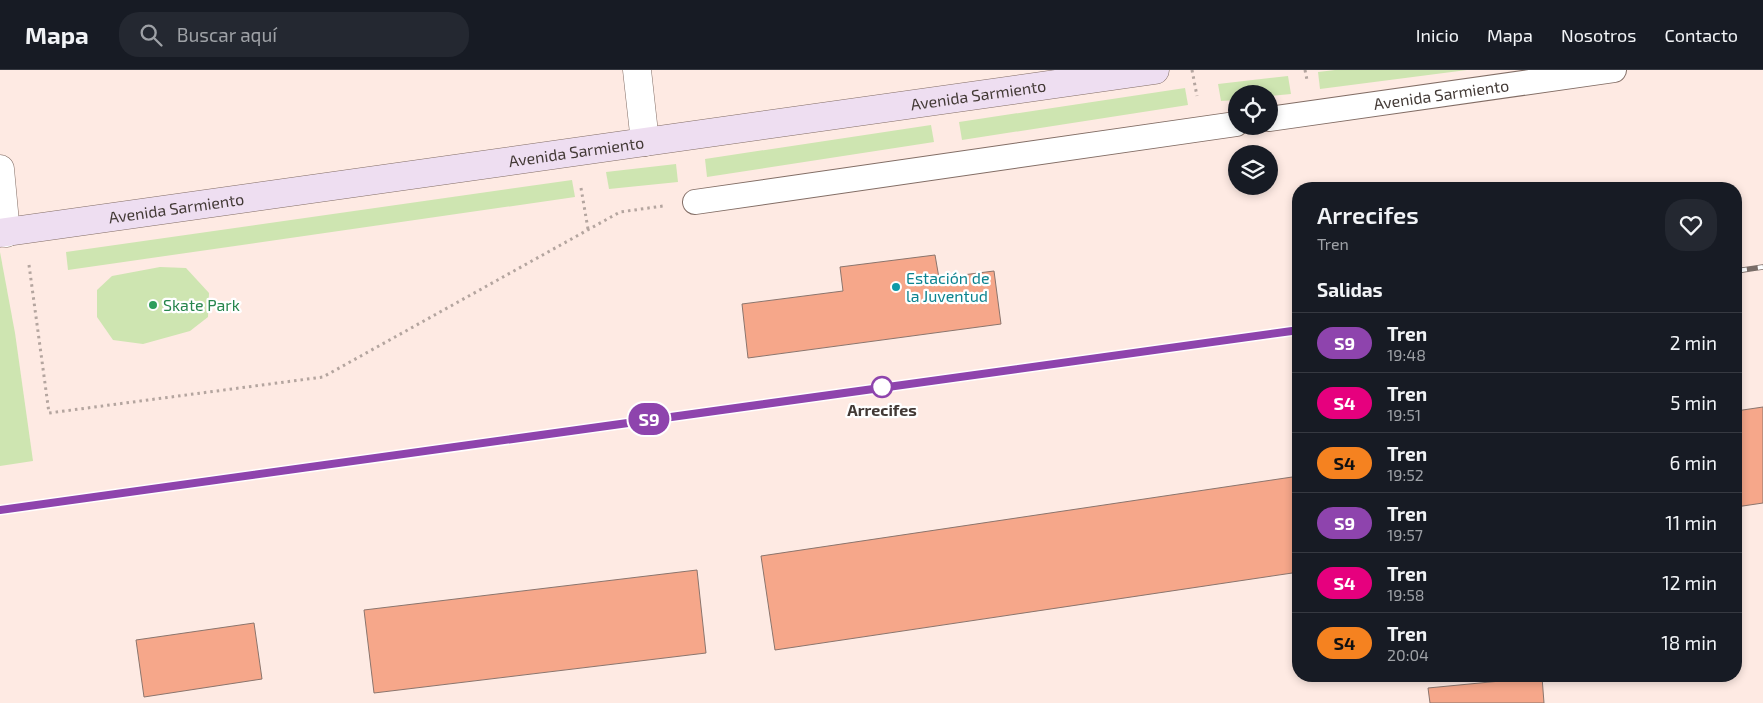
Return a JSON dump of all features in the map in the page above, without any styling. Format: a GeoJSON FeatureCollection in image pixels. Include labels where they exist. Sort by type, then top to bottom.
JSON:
{"type":"FeatureCollection","features":[{"type":"Feature","properties":{"kind":"street"},"geometry":{"type":"LineString","coordinates":[[637,70],[646,142]]}},
{"type":"Feature","properties":{"kind":"street","name":"Avenida Sarmiento"},"geometry":{"type":"LineString","coordinates":[[10,232],[1155,70]]}},
{"type":"Feature","properties":{"kind":"street"},"geometry":{"type":"LineString","coordinates":[[0,168],[10,232]]}},
{"type":"Feature","properties":{"kind":"lane","name":"Avenida Sarmiento"},"geometry":{"type":"LineString","coordinates":[[1278,118],[1614,70]]}},
{"type":"Feature","properties":{"kind":"lane"},"geometry":{"type":"LineString","coordinates":[[695,202],[1228,125]]}},
{"type":"Feature","properties":{"kind":"path"},"geometry":{"type":"LineString","coordinates":[[575,152],[588,229]]}},
{"type":"Feature","properties":{"kind":"path"},"geometry":{"type":"LineString","coordinates":[[10,232],[49,413],[323,377],[620,212],[695,202]]}},
{"type":"Feature","properties":{"kind":"green space"},"geometry":{"type":"Polygon","coordinates":[[[1335,70],[1467,70],[1320,89],[1318,72],[1335,70]]]}},
{"type":"Feature","properties":{"kind":"green space"},"geometry":{"type":"Polygon","coordinates":[[[1288,76],[1291,94],[1278,95],[1278,85],[1228,85],[1228,101],[1221,101],[1218,84],[1288,76]]]}},
{"type":"Feature","properties":{"kind":"green space"},"geometry":{"type":"Polygon","coordinates":[[[1185,88],[1188,105],[962,140],[959,122],[1185,88]]]}},
{"type":"Feature","properties":{"kind":"green space"},"geometry":{"type":"Polygon","coordinates":[[[931,125],[934,142],[707,177],[705,159],[931,125]]]}},
{"type":"Feature","properties":{"kind":"green space"},"geometry":{"type":"Polygon","coordinates":[[[676,164],[678,182],[609,189],[606,172],[676,164]]]}},
{"type":"Feature","properties":{"kind":"green space"},"geometry":{"type":"Polygon","coordinates":[[[572,180],[575,197],[68,270],[66,252],[572,180]]]}},
{"type":"Feature","properties":{"kind":"green space"},"geometry":{"type":"Polygon","coordinates":[[[0,252],[15,333],[33,461],[0,466],[0,252]]]}},
{"type":"Feature","properties":{"kind":"green space","name":"Skate Park"},"geometry":{"type":"Polygon","coordinates":[[[160,267],[186,268],[209,293],[208,317],[190,331],[143,344],[113,340],[97,317],[97,290],[112,276],[160,267]]]}},
{"type":"Feature","properties":{"kind":"building"},"geometry":{"type":"Polygon","coordinates":[[[935,255],[939,278],[994,271],[1001,324],[748,358],[742,304],[843,291],[840,267],[935,255]]]}},
{"type":"Feature","properties":{"kind":"building"},"geometry":{"type":"Polygon","coordinates":[[[1763,407],[1763,503],[1742,506],[1742,410],[1763,407]]]}},
{"type":"Feature","properties":{"kind":"building"},"geometry":{"type":"Polygon","coordinates":[[[1292,477],[1292,573],[775,650],[761,556],[1292,477]]]}},
{"type":"Feature","properties":{"kind":"building"},"geometry":{"type":"Polygon","coordinates":[[[697,570],[706,653],[374,693],[364,610],[697,570]]]}},
{"type":"Feature","properties":{"kind":"building"},"geometry":{"type":"Polygon","coordinates":[[[254,623],[262,679],[144,697],[136,640],[254,623]]]}},
{"type":"Feature","properties":{"kind":"building"},"geometry":{"type":"Polygon","coordinates":[[[1490,682],[1542,682],[1544,703],[1430,703],[1428,688],[1490,682]]]}},
{"type":"Feature","properties":{"kind":"railway"},"geometry":{"type":"LineString","coordinates":[[1742,270],[1763,267]]}},
{"type":"Feature","properties":{"kind":"railway"},"geometry":{"type":"LineString","coordinates":[[0,510],[1292,331]]}},
{"type":"Feature","properties":{"kind":"train","name":"S9"},"geometry":{"type":"LineString","coordinates":[[0,510],[1292,331]]}},
{"type":"Feature","properties":{"kind":"place","name":"Estación de la Juventud"},"geometry":{"type":"Point","coordinates":[896,287]}},
{"type":"Feature","properties":{"kind":"place","name":"Skate Park"},"geometry":{"type":"Point","coordinates":[153,305]}},
{"type":"Feature","properties":{"kind":"place","name":"Arrecifes"},"geometry":{"type":"Point","coordinates":[882,387]}}]}
